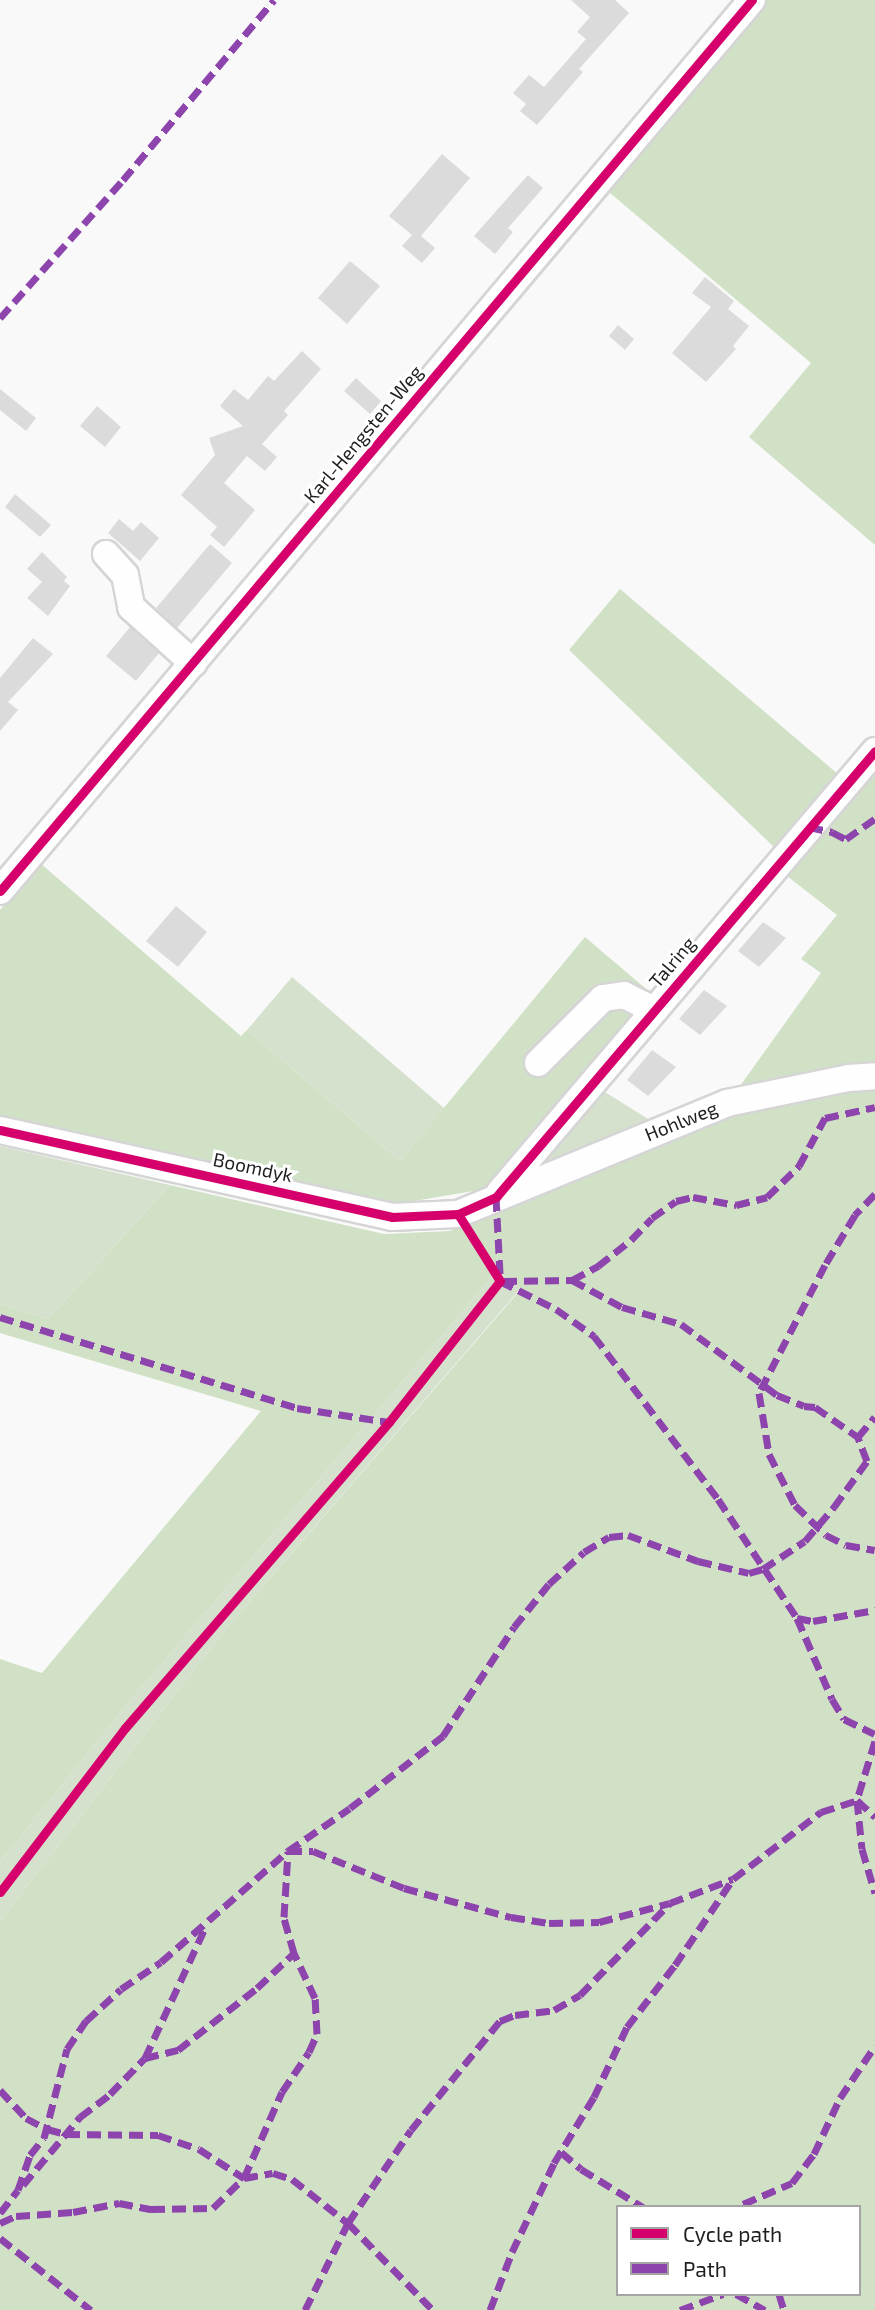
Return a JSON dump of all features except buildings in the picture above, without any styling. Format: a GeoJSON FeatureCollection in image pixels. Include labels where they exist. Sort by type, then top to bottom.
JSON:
{"type":"FeatureCollection","features":[{"type":"Feature","properties":{"kind":"street","name":"Karl-Hengsten-Weg"},"geometry":{"type":"LineString","coordinates":[[0,891],[752,0]]}},
{"type":"Feature","properties":{"kind":"street"},"geometry":{"type":"LineString","coordinates":[[106,554],[125,575],[131,607],[193,663]]}},
{"type":"Feature","properties":{"kind":"street","name":"Talring"},"geometry":{"type":"LineString","coordinates":[[496,1196],[875,751]]}},
{"type":"Feature","properties":{"kind":"street"},"geometry":{"type":"LineString","coordinates":[[538,1063],[603,998],[624,995],[654,1010]]}},
{"type":"Feature","properties":{"kind":"street","name":"Hohlweg"},"geometry":{"type":"LineString","coordinates":[[496,1196],[727,1102],[849,1078],[875,1076]]}},
{"type":"Feature","properties":{"kind":"street","name":"Boomdyk"},"geometry":{"type":"LineString","coordinates":[[0,1130],[393,1217],[458,1214],[496,1196]]}},
{"type":"Feature","properties":{"kind":"green space"},"geometry":{"type":"Polygon","coordinates":[[[761,0],[875,0],[875,545],[749,437],[811,363],[603,187],[761,0]]]}},
{"type":"Feature","properties":{"kind":"green space"},"geometry":{"type":"Polygon","coordinates":[[[603,187],[610,193],[92,806],[86,800],[603,187]]]}},
{"type":"Feature","properties":{"kind":"green space"},"geometry":{"type":"Polygon","coordinates":[[[620,589],[839,775],[776,849],[569,650],[620,589]]]}},
{"type":"Feature","properties":{"kind":"green space"},"geometry":{"type":"Polygon","coordinates":[[[875,765],[875,1068],[740,1086],[821,973],[801,959],[837,915],[782,872],[875,765]]]}},
{"type":"Feature","properties":{"kind":"green space"},"geometry":{"type":"Polygon","coordinates":[[[40,863],[241,1036],[247,1030],[400,1161],[585,937],[652,994],[485,1189],[391,1205],[0,1115],[0,910],[40,863]]]}},
{"type":"Feature","properties":{"kind":"green space"},"geometry":{"type":"Polygon","coordinates":[[[292,977],[444,1108],[400,1161],[247,1030],[292,977]]]}},
{"type":"Feature","properties":{"kind":"green space"},"geometry":{"type":"Polygon","coordinates":[[[875,1082],[875,2310],[0,2310],[0,1921],[220,1636],[522,1288],[497,1271],[130,1701],[0,1862],[0,1659],[42,1673],[261,1411],[0,1333],[0,1304],[48,1319],[170,1185],[384,1234],[450,1231],[672,1134],[749,1107],[875,1082]]]}},
{"type":"Feature","properties":{"kind":"green space"},"geometry":{"type":"Polygon","coordinates":[[[600,1089],[653,1122],[523,1179],[600,1089]]]}},
{"type":"Feature","properties":{"kind":"green space"},"geometry":{"type":"Polygon","coordinates":[[[0,1146],[170,1185],[48,1319],[0,1304],[0,1146]]]}},
{"type":"Feature","properties":{"kind":"green space"},"geometry":{"type":"Polygon","coordinates":[[[497,1271],[522,1287],[220,1636],[0,1921],[0,1862],[130,1701],[497,1271]]]}},
{"type":"Feature","properties":{"kind":"marked path"},"geometry":{"type":"LineString","coordinates":[[0,318],[123,180],[274,0]]}},
{"type":"Feature","properties":{"kind":"marked path"},"geometry":{"type":"LineString","coordinates":[[809,827],[832,832],[846,839],[875,819]]}},
{"type":"Feature","properties":{"kind":"marked path"},"geometry":{"type":"LineString","coordinates":[[572,1280],[598,1266],[631,1240],[652,1218],[676,1201],[693,1197],[736,1205],[767,1197],[799,1166],[825,1118],[875,1107]]}},
{"type":"Feature","properties":{"kind":"marked path"},"geometry":{"type":"LineString","coordinates":[[875,1194],[855,1215],[825,1265],[759,1393],[769,1454],[795,1505],[826,1535],[846,1545],[875,1550]]}},
{"type":"Feature","properties":{"kind":"marked path"},"geometry":{"type":"LineString","coordinates":[[496,1197],[500,1274]]}},
{"type":"Feature","properties":{"kind":"marked path"},"geometry":{"type":"LineString","coordinates":[[503,1281],[572,1280],[622,1307],[681,1324],[777,1395],[804,1406],[815,1407],[858,1437],[875,1417]]}},
{"type":"Feature","properties":{"kind":"marked path"},"geometry":{"type":"LineString","coordinates":[[500,1281],[556,1309],[594,1336],[718,1499],[797,1618],[832,1699],[844,1719],[875,1734]]}},
{"type":"Feature","properties":{"kind":"marked path"},"geometry":{"type":"LineString","coordinates":[[0,1317],[297,1408],[389,1422]]}},
{"type":"Feature","properties":{"kind":"marked path"},"geometry":{"type":"LineString","coordinates":[[0,2213],[18,2190],[30,2155],[44,2138],[67,2049],[86,2021],[121,1989],[161,1962],[288,1851],[350,1808],[443,1736],[514,1627],[549,1584],[584,1552],[609,1537],[628,1535],[698,1561],[749,1573],[763,1569],[805,1541],[834,1507],[867,1461],[858,1437]]}},
{"type":"Feature","properties":{"kind":"marked path"},"geometry":{"type":"LineString","coordinates":[[797,1618],[813,1621],[875,1610]]}},
{"type":"Feature","properties":{"kind":"marked path"},"geometry":{"type":"LineString","coordinates":[[875,1741],[857,1800],[862,1849],[875,1893]]}},
{"type":"Feature","properties":{"kind":"marked path"},"geometry":{"type":"LineString","coordinates":[[857,1800],[875,1817]]}},
{"type":"Feature","properties":{"kind":"marked path"},"geometry":{"type":"LineString","coordinates":[[490,2310],[512,2252],[554,2163],[594,2097],[627,2027],[675,1965],[733,1879],[821,1812],[857,1800]]}},
{"type":"Feature","properties":{"kind":"marked path"},"geometry":{"type":"LineString","coordinates":[[0,2090],[26,2118],[47,2129],[66,2134],[158,2135],[199,2149],[244,2178],[282,2092],[309,2052],[317,2034],[315,1998],[294,1953],[284,1917],[288,1851],[313,1851],[404,1888],[511,1917],[549,1923],[599,1922],[670,1903],[733,1879]]}},
{"type":"Feature","properties":{"kind":"marked path"},"geometry":{"type":"LineString","coordinates":[[305,2310],[348,2223],[411,2130],[500,2021],[515,2015],[554,2010],[580,1995],[670,1903]]}},
{"type":"Feature","properties":{"kind":"marked path"},"geometry":{"type":"LineString","coordinates":[[23,2185],[80,2117],[110,2094],[145,2058],[206,1926]]}},
{"type":"Feature","properties":{"kind":"marked path"},"geometry":{"type":"LineString","coordinates":[[145,2058],[178,2050],[257,1988],[294,1953]]}},
{"type":"Feature","properties":{"kind":"marked path"},"geometry":{"type":"LineString","coordinates":[[743,2204],[792,2183],[814,2154],[840,2098],[875,2046]]}},
{"type":"Feature","properties":{"kind":"marked path"},"geometry":{"type":"LineString","coordinates":[[561,2152],[581,2169],[640,2205]]}},
{"type":"Feature","properties":{"kind":"marked path"},"geometry":{"type":"LineString","coordinates":[[0,2223],[16,2216],[73,2212],[119,2203],[151,2209],[213,2208],[244,2178],[273,2173],[292,2179],[348,2223],[433,2310]]}},
{"type":"Feature","properties":{"kind":"marked path"},"geometry":{"type":"LineString","coordinates":[[0,2238],[91,2310]]}},
{"type":"Feature","properties":{"kind":"marked path"},"geometry":{"type":"LineString","coordinates":[[680,2310],[718,2296]]}},
{"type":"Feature","properties":{"kind":"marked path"},"geometry":{"type":"LineString","coordinates":[[740,2296],[765,2310]]}},
{"type":"Feature","properties":{"kind":"marked path"},"geometry":{"type":"LineString","coordinates":[[780,2296],[784,2310]]}},
{"type":"Feature","properties":{"kind":"cycle path"},"geometry":{"type":"LineString","coordinates":[[0,891],[752,0]]}},
{"type":"Feature","properties":{"kind":"cycle path"},"geometry":{"type":"LineString","coordinates":[[0,1130],[392,1217],[458,1214],[496,1197],[875,751]]}},
{"type":"Feature","properties":{"kind":"cycle path"},"geometry":{"type":"LineString","coordinates":[[0,1892],[125,1728],[389,1422],[500,1281],[458,1214]]}}]}
